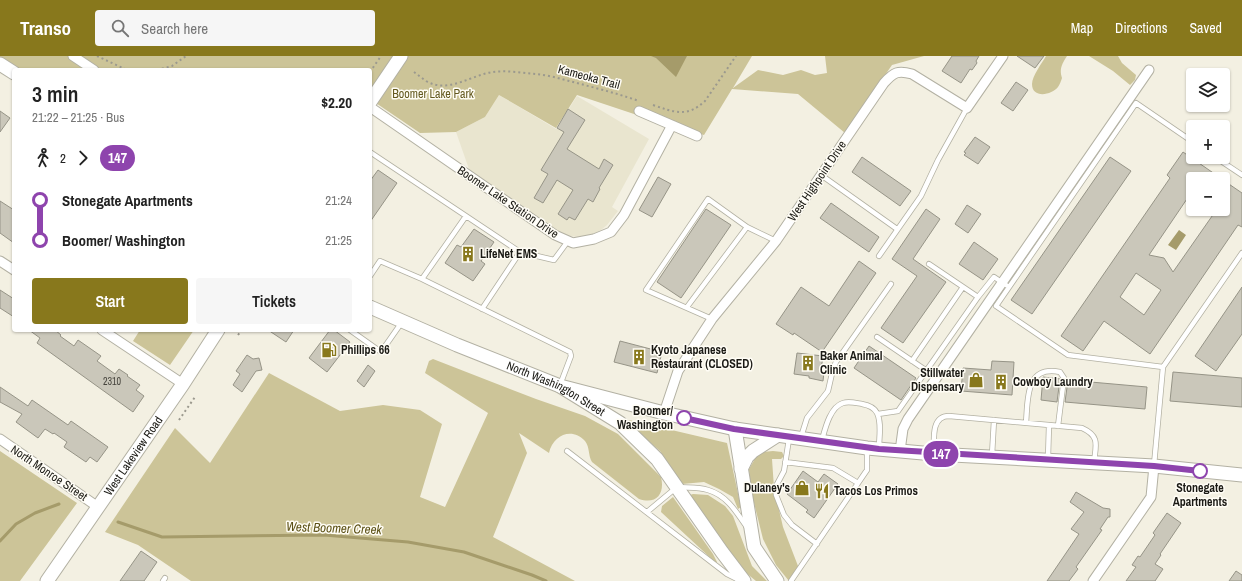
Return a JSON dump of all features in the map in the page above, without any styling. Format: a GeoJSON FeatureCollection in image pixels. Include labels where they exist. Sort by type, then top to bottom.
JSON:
{"type":"FeatureCollection","features":[{"type":"Feature","properties":{"kind":"main road"},"geometry":{"type":"LineString","coordinates":[[372,99],[401,56]]}},
{"type":"Feature","properties":{"kind":"main road"},"geometry":{"type":"LineString","coordinates":[[0,64],[12,72]]}},
{"type":"Feature","properties":{"kind":"main road","name":"North Washington Street"},"geometry":{"type":"LineString","coordinates":[[372,308],[457,345],[560,386],[620,423],[656,459],[743,581]]}},
{"type":"Feature","properties":{"kind":"main road","name":"West Lakeview Road"},"geometry":{"type":"LineString","coordinates":[[47,581],[183,384],[217,332]]}},
{"type":"Feature","properties":{"kind":"main road"},"geometry":{"type":"LineString","coordinates":[[560,386],[664,413],[734,429],[873,449],[934,454],[1154,466],[1242,475]]}},
{"type":"Feature","properties":{"kind":"main road"},"geometry":{"type":"LineString","coordinates":[[734,429],[754,547],[776,581]]}},
{"type":"Feature","properties":{"kind":"main road"},"geometry":{"type":"LineString","coordinates":[[741,469],[747,457],[753,451],[789,437]]}},
{"type":"Feature","properties":{"kind":"street"},"geometry":{"type":"LineString","coordinates":[[73,56],[91,68]]}},
{"type":"Feature","properties":{"kind":"street"},"geometry":{"type":"LineString","coordinates":[[967,108],[1003,56]]}},
{"type":"Feature","properties":{"kind":"street"},"geometry":{"type":"LineString","coordinates":[[900,451],[903,429],[908,419],[1006,285],[1149,70]]}},
{"type":"Feature","properties":{"kind":"street","name":"West Highpoint Drive"},"geometry":{"type":"LineString","coordinates":[[664,413],[678,371],[712,319],[776,241],[884,83],[892,74],[902,71],[912,74],[967,108]]}},
{"type":"Feature","properties":{"kind":"street","name":"Boomer Lake Station Drive"},"geometry":{"type":"LineString","coordinates":[[372,108],[555,235],[573,243],[594,239],[611,232],[624,215],[672,125]]}},
{"type":"Feature","properties":{"kind":"street"},"geometry":{"type":"LineString","coordinates":[[639,111],[698,136]]}},
{"type":"Feature","properties":{"kind":"street"},"geometry":{"type":"LineString","coordinates":[[0,260],[12,269]]}},
{"type":"Feature","properties":{"kind":"street"},"geometry":{"type":"LineString","coordinates":[[105,332],[183,384]]}},
{"type":"Feature","properties":{"kind":"street","name":"North Monroe Street"},"geometry":{"type":"LineString","coordinates":[[0,439],[98,506]]}},
{"type":"Feature","properties":{"kind":"street"},"geometry":{"type":"LineString","coordinates":[[1093,581],[1150,497],[1154,466]]}},
{"type":"Feature","properties":{"kind":"lane"},"geometry":{"type":"LineString","coordinates":[[1163,367],[1068,355],[996,306],[1006,285],[1136,103],[1186,137]]}},
{"type":"Feature","properties":{"kind":"lane"},"geometry":{"type":"LineString","coordinates":[[879,256],[921,196],[938,160],[967,108]]}},
{"type":"Feature","properties":{"kind":"lane"},"geometry":{"type":"LineString","coordinates":[[372,153],[520,252],[554,260],[568,241]]}},
{"type":"Feature","properties":{"kind":"lane"},"geometry":{"type":"LineString","coordinates":[[1226,164],[1242,175]]}},
{"type":"Feature","properties":{"kind":"lane"},"geometry":{"type":"LineString","coordinates":[[821,175],[897,230]]}},
{"type":"Feature","properties":{"kind":"lane"},"geometry":{"type":"LineString","coordinates":[[712,319],[646,290],[708,200],[747,226],[776,241]]}},
{"type":"Feature","properties":{"kind":"lane"},"geometry":{"type":"LineString","coordinates":[[422,279],[466,216]]}},
{"type":"Feature","properties":{"kind":"lane"},"geometry":{"type":"LineString","coordinates":[[687,308],[747,226]]}},
{"type":"Feature","properties":{"kind":"lane"},"geometry":{"type":"LineString","coordinates":[[482,309],[520,252]]}},
{"type":"Feature","properties":{"kind":"lane"},"geometry":{"type":"LineString","coordinates":[[1154,466],[1163,367],[1242,253]]}},
{"type":"Feature","properties":{"kind":"lane"},"geometry":{"type":"LineString","coordinates":[[372,273],[380,260],[422,279],[570,352],[571,356],[560,386]]}},
{"type":"Feature","properties":{"kind":"lane"},"geometry":{"type":"LineString","coordinates":[[928,264],[978,297]]}},
{"type":"Feature","properties":{"kind":"lane"},"geometry":{"type":"LineString","coordinates":[[878,414],[898,411],[978,297],[994,277],[1006,285]]}},
{"type":"Feature","properties":{"kind":"lane"},"geometry":{"type":"LineString","coordinates":[[816,544],[792,525],[784,514],[776,495],[776,486],[784,471],[789,437],[808,418],[828,391],[836,362],[891,284]]}},
{"type":"Feature","properties":{"kind":"lane"},"geometry":{"type":"LineString","coordinates":[[912,361],[963,287]]}},
{"type":"Feature","properties":{"kind":"lane"},"geometry":{"type":"LineString","coordinates":[[353,332],[381,352],[402,321]]}},
{"type":"Feature","properties":{"kind":"lane"},"geometry":{"type":"LineString","coordinates":[[877,337],[927,370]]}},
{"type":"Feature","properties":{"kind":"lane"},"geometry":{"type":"LineString","coordinates":[[1026,423],[1030,386],[1034,379],[1041,373],[1051,370],[1060,372],[1064,378],[1058,426]]}},
{"type":"Feature","properties":{"kind":"lane"},"geometry":{"type":"LineString","coordinates":[[791,581],[867,470],[880,426],[878,414],[869,406],[852,402],[842,403],[836,408],[827,422],[822,442]]}},
{"type":"Feature","properties":{"kind":"lane"},"geometry":{"type":"LineString","coordinates":[[934,454],[934,435],[936,426],[939,419],[944,416],[1082,428],[1094,436],[1096,443],[1094,463]]}},
{"type":"Feature","properties":{"kind":"lane"},"geometry":{"type":"LineString","coordinates":[[992,457],[994,420]]}},
{"type":"Feature","properties":{"kind":"lane"},"geometry":{"type":"LineString","coordinates":[[1048,460],[1049,425]]}},
{"type":"Feature","properties":{"kind":"lane"},"geometry":{"type":"LineString","coordinates":[[567,451],[727,574],[743,581]]}},
{"type":"Feature","properties":{"kind":"lane"},"geometry":{"type":"LineString","coordinates":[[785,462],[833,468],[858,483]]}},
{"type":"Feature","properties":{"kind":"lane"},"geometry":{"type":"LineString","coordinates":[[647,512],[677,487],[704,490],[717,494],[733,507],[752,534]]}},
{"type":"Feature","properties":{"kind":"path"},"geometry":{"type":"LineString","coordinates":[[97,56],[123,68]]}},
{"type":"Feature","properties":{"kind":"path"},"geometry":{"type":"LineString","coordinates":[[164,68],[172,66],[186,56]]}},
{"type":"Feature","properties":{"kind":"path"},"geometry":{"type":"LineString","coordinates":[[372,69],[381,56]]}},
{"type":"Feature","properties":{"kind":"path"},"geometry":{"type":"LineString","coordinates":[[649,104],[678,113],[698,107],[705,101],[736,56]]}},
{"type":"Feature","properties":{"kind":"path","name":"Kameoka Trail"},"geometry":{"type":"LineString","coordinates":[[414,72],[427,81],[438,85],[450,85],[493,72],[505,71],[538,74],[587,85],[642,102]]}},
{"type":"Feature","properties":{"kind":"path"},"geometry":{"type":"LineString","coordinates":[[179,420],[194,397]]}},
{"type":"Feature","properties":{"kind":"shaded area"},"geometry":{"type":"Polygon","coordinates":[[[651,56],[687,56],[676,77],[656,58],[651,56]]]}},
{"type":"Feature","properties":{"kind":"shaded area"},"geometry":{"type":"Polygon","coordinates":[[[499,95],[556,129],[577,96],[649,139],[612,207],[618,211],[601,230],[589,236],[578,237],[562,235],[470,172],[456,132],[485,117],[499,95]]]}},
{"type":"Feature","properties":{"kind":"shaded area"},"geometry":{"type":"Polygon","coordinates":[[[1179,230],[1186,235],[1176,250],[1168,245],[1179,230]]]}},
{"type":"Feature","properties":{"kind":"green space","name":"Boomer Lake Park"},"geometry":{"type":"Polygon","coordinates":[[[0,56],[752,56],[733,88],[758,70],[783,75],[801,70],[815,75],[827,73],[825,56],[924,56],[892,65],[845,133],[798,94],[732,89],[704,135],[661,123],[577,95],[556,128],[499,95],[485,117],[456,132],[420,133],[372,100],[372,68],[12,69],[0,62],[0,56]]]}},
{"type":"Feature","properties":{"kind":"green space"},"geometry":{"type":"Polygon","coordinates":[[[1046,56],[1067,56],[1062,67],[1062,78],[1058,87],[1047,94],[1039,94],[1033,89],[1032,81],[1035,73],[1046,56]]]}},
{"type":"Feature","properties":{"kind":"green space"},"geometry":{"type":"Polygon","coordinates":[[[1089,56],[1118,56],[1122,63],[1136,75],[1135,80],[1130,85],[1113,71],[1089,56]]]}},
{"type":"Feature","properties":{"kind":"green space"},"geometry":{"type":"Polygon","coordinates":[[[139,332],[193,332],[170,365],[133,341],[139,332]]]}},
{"type":"Feature","properties":{"kind":"green space"},"geometry":{"type":"Polygon","coordinates":[[[433,359],[536,399],[585,416],[618,434],[661,477],[661,493],[655,499],[639,499],[592,462],[587,443],[574,434],[564,435],[559,438],[554,442],[549,453],[519,433],[527,453],[493,537],[575,581],[191,581],[138,545],[105,532],[175,428],[210,463],[269,373],[340,411],[383,405],[420,410],[442,424],[420,497],[445,507],[488,413],[425,373],[429,361],[433,359]]]}},
{"type":"Feature","properties":{"kind":"green space"},"geometry":{"type":"Polygon","coordinates":[[[629,420],[727,443],[741,507],[738,509],[733,497],[704,482],[682,484],[660,451],[629,424],[629,420]]]}},
{"type":"Feature","properties":{"kind":"green space"},"geometry":{"type":"Polygon","coordinates":[[[0,451],[77,503],[20,581],[0,581],[0,451]]]}},
{"type":"Feature","properties":{"kind":"green space"},"geometry":{"type":"Polygon","coordinates":[[[763,452],[782,452],[784,456],[781,459],[772,459],[774,488],[783,527],[798,566],[797,572],[789,581],[776,565],[763,539],[750,487],[749,469],[756,457],[763,452]]]}},
{"type":"Feature","properties":{"kind":"green space"},"geometry":{"type":"Polygon","coordinates":[[[690,495],[708,495],[725,506],[733,516],[752,566],[767,581],[756,581],[740,568],[690,495]]]}},
{"type":"Feature","properties":{"kind":"green space"},"geometry":{"type":"Polygon","coordinates":[[[673,497],[713,554],[717,562],[716,563],[661,512],[662,506],[673,497]]]}},
{"type":"Feature","properties":{"kind":"building"},"geometry":{"type":"Polygon","coordinates":[[[952,56],[979,56],[976,61],[977,63],[972,70],[970,69],[961,83],[942,71],[952,56]]]}},
{"type":"Feature","properties":{"kind":"building"},"geometry":{"type":"Polygon","coordinates":[[[1017,56],[1044,56],[1035,68],[1017,56]]]}},
{"type":"Feature","properties":{"kind":"building"},"geometry":{"type":"Polygon","coordinates":[[[1016,82],[1028,90],[1013,111],[1001,103],[1016,82]]]}},
{"type":"Feature","properties":{"kind":"building"},"geometry":{"type":"Polygon","coordinates":[[[568,109],[585,120],[567,149],[599,169],[604,159],[613,165],[599,188],[600,189],[593,202],[588,199],[575,220],[569,217],[567,220],[558,214],[573,190],[557,180],[543,203],[534,198],[548,174],[541,170],[564,132],[557,128],[568,109]]]}},
{"type":"Feature","properties":{"kind":"building"},"geometry":{"type":"Polygon","coordinates":[[[0,111],[10,118],[0,132],[0,111]]]}},
{"type":"Feature","properties":{"kind":"building"},"geometry":{"type":"Polygon","coordinates":[[[975,137],[990,147],[978,164],[964,155],[966,153],[964,152],[975,137]]]}},
{"type":"Feature","properties":{"kind":"building"},"geometry":{"type":"Polygon","coordinates":[[[1183,152],[1186,154],[1186,164],[1200,164],[1212,172],[1186,172],[1186,200],[1149,255],[1164,258],[1173,272],[1212,216],[1230,216],[1230,185],[1242,193],[1242,227],[1238,225],[1150,354],[1104,321],[1083,351],[1061,336],[1170,178],[1167,175],[1183,152]],[[1136,273],[1120,297],[1144,315],[1161,290],[1136,273]]]}},
{"type":"Feature","properties":{"kind":"building"},"geometry":{"type":"Polygon","coordinates":[[[862,157],[911,191],[900,206],[852,172],[862,157]]]}},
{"type":"Feature","properties":{"kind":"building"},"geometry":{"type":"Polygon","coordinates":[[[1110,157],[1131,171],[1032,314],[1011,300],[1110,157]]]}},
{"type":"Feature","properties":{"kind":"building"},"geometry":{"type":"Polygon","coordinates":[[[378,170],[397,183],[372,219],[372,178],[378,170]]]}},
{"type":"Feature","properties":{"kind":"building"},"geometry":{"type":"Polygon","coordinates":[[[658,177],[671,184],[652,217],[639,210],[658,177]]]}},
{"type":"Feature","properties":{"kind":"building"},"geometry":{"type":"Polygon","coordinates":[[[0,201],[12,209],[12,242],[0,233],[0,201]]]}},
{"type":"Feature","properties":{"kind":"building"},"geometry":{"type":"Polygon","coordinates":[[[831,203],[879,237],[869,252],[820,218],[831,203]]]}},
{"type":"Feature","properties":{"kind":"building"},"geometry":{"type":"Polygon","coordinates":[[[967,205],[981,214],[968,233],[955,224],[967,205]]]}},
{"type":"Feature","properties":{"kind":"building"},"geometry":{"type":"Polygon","coordinates":[[[706,209],[731,225],[681,298],[657,282],[706,209]]]}},
{"type":"Feature","properties":{"kind":"building"},"geometry":{"type":"Polygon","coordinates":[[[926,209],[940,219],[913,259],[946,282],[903,343],[881,328],[917,276],[892,259],[926,209]]]}},
{"type":"Feature","properties":{"kind":"building","name":"LifeNet EMS"},"geometry":{"type":"Polygon","coordinates":[[[474,229],[494,242],[481,261],[485,264],[473,281],[445,263],[457,245],[461,247],[474,229]]]}},
{"type":"Feature","properties":{"kind":"building"},"geometry":{"type":"Polygon","coordinates":[[[974,242],[998,259],[983,280],[959,264],[974,242]]]}},
{"type":"Feature","properties":{"kind":"building"},"geometry":{"type":"Polygon","coordinates":[[[859,261],[876,273],[822,352],[794,333],[793,335],[776,324],[801,287],[829,306],[859,261]]]}},
{"type":"Feature","properties":{"kind":"building"},"geometry":{"type":"Polygon","coordinates":[[[1242,287],[1242,334],[1216,371],[1195,356],[1242,287]]]}},
{"type":"Feature","properties":{"kind":"building"},"geometry":{"type":"Polygon","coordinates":[[[0,290],[12,298],[12,316],[0,308],[0,290]]]}},
{"type":"Feature","properties":{"kind":"building"},"geometry":{"type":"Polygon","coordinates":[[[32,332],[57,332],[61,335],[60,336],[74,346],[78,340],[101,356],[97,361],[115,374],[119,369],[140,385],[136,390],[144,396],[133,412],[37,343],[40,338],[32,332]]]}},
{"type":"Feature","properties":{"kind":"building"},"geometry":{"type":"Polygon","coordinates":[[[271,332],[293,332],[286,342],[271,332]]]}},
{"type":"Feature","properties":{"kind":"building","name":"Phillips 66"},"geometry":{"type":"Polygon","coordinates":[[[328,332],[337,332],[350,342],[327,372],[309,358],[328,332]]]}},
{"type":"Feature","properties":{"kind":"building","name":"Kyoto Japanese Restaurant (CLOSED)"},"geometry":{"type":"Polygon","coordinates":[[[620,341],[662,352],[657,373],[614,362],[620,341]]]}},
{"type":"Feature","properties":{"kind":"building"},"geometry":{"type":"Polygon","coordinates":[[[869,346],[916,378],[901,400],[854,368],[869,346]]]}},
{"type":"Feature","properties":{"kind":"building","name":"Baker Animal Clinic"},"geometry":{"type":"Polygon","coordinates":[[[797,353],[823,356],[821,370],[824,372],[823,381],[809,378],[809,376],[794,374],[797,353]]]}},
{"type":"Feature","properties":{"kind":"building"},"geometry":{"type":"Polygon","coordinates":[[[247,355],[253,359],[259,358],[262,370],[256,371],[242,392],[233,385],[240,374],[236,371],[247,355]]]}},
{"type":"Feature","properties":{"kind":"building"},"geometry":{"type":"Polygon","coordinates":[[[992,361],[1014,362],[1012,395],[961,391],[963,368],[991,370],[992,361]]]}},
{"type":"Feature","properties":{"kind":"building"},"geometry":{"type":"Polygon","coordinates":[[[368,365],[375,371],[364,387],[357,381],[368,365]]]}},
{"type":"Feature","properties":{"kind":"building"},"geometry":{"type":"Polygon","coordinates":[[[1173,372],[1242,378],[1242,407],[1170,401],[1173,372]]]}},
{"type":"Feature","properties":{"kind":"building"},"geometry":{"type":"Polygon","coordinates":[[[1043,377],[1060,379],[1057,402],[1041,400],[1043,377]]]}},
{"type":"Feature","properties":{"kind":"building"},"geometry":{"type":"Polygon","coordinates":[[[1068,380],[1147,387],[1145,409],[1065,402],[1068,380]]]}},
{"type":"Feature","properties":{"kind":"building"},"geometry":{"type":"Polygon","coordinates":[[[0,387],[28,406],[32,400],[68,425],[71,421],[108,447],[97,462],[90,457],[86,462],[64,447],[67,442],[54,433],[53,434],[45,429],[38,438],[16,422],[22,414],[0,402],[0,387]]]}},
{"type":"Feature","properties":{"kind":"building"},"geometry":{"type":"Polygon","coordinates":[[[803,471],[818,482],[824,474],[838,484],[814,518],[806,512],[808,510],[787,494],[803,471]]]}},
{"type":"Feature","properties":{"kind":"building"},"geometry":{"type":"Polygon","coordinates":[[[1076,492],[1103,508],[1110,509],[1110,517],[1108,517],[1100,529],[1102,530],[1076,567],[1078,569],[1069,581],[1047,581],[1079,534],[1071,529],[1084,512],[1070,502],[1076,492]]]}},
{"type":"Feature","properties":{"kind":"building"},"geometry":{"type":"Polygon","coordinates":[[[1167,513],[1181,523],[1155,564],[1163,569],[1155,581],[1126,581],[1136,567],[1132,565],[1138,556],[1140,557],[1155,535],[1153,533],[1167,513]]]}},
{"type":"Feature","properties":{"kind":"building"},"geometry":{"type":"Polygon","coordinates":[[[141,551],[157,562],[144,581],[120,581],[141,551]]]}},
{"type":"Feature","properties":{"kind":"building"},"geometry":{"type":"Polygon","coordinates":[[[1236,571],[1242,575],[1242,581],[1229,581],[1236,571]]]}},
{"type":"Feature","properties":{"kind":"waterway","name":"West Boomer Creek"},"geometry":{"type":"LineString","coordinates":[[0,541],[16,524],[35,513],[59,504]]}},
{"type":"Feature","properties":{"kind":"waterway","name":"West Boomer Creek"},"geometry":{"type":"LineString","coordinates":[[118,522],[162,537],[324,535],[408,542],[464,552],[546,581]]}},
{"type":"Feature","properties":{"kind":"bus line","name":"147"},"geometry":{"type":"LineString","coordinates":[[684,418],[734,429],[879,449],[934,454],[1154,466],[1200,471]]}},
{"type":"Feature","properties":{"kind":"place","name":"LifeNet EMS"},"geometry":{"type":"Point","coordinates":[468,254]}},
{"type":"Feature","properties":{"kind":"place","name":"Phillips 66"},"geometry":{"type":"Point","coordinates":[329,350]}},
{"type":"Feature","properties":{"kind":"place","name":"Kyoto Japanese Restaurant (CLOSED)"},"geometry":{"type":"Point","coordinates":[639,357]}},
{"type":"Feature","properties":{"kind":"place","name":"Baker Animal Clinic"},"geometry":{"type":"Point","coordinates":[808,363]}},
{"type":"Feature","properties":{"kind":"place","name":"Stillwater Dispensary"},"geometry":{"type":"Point","coordinates":[976,380]}},
{"type":"Feature","properties":{"kind":"place","name":"Cowboy Laundry"},"geometry":{"type":"Point","coordinates":[1001,382]}},
{"type":"Feature","properties":{"kind":"place","name":"Boomer/ Washington"},"geometry":{"type":"Point","coordinates":[684,418]}},
{"type":"Feature","properties":{"kind":"place","name":"Stonegate Apartments"},"geometry":{"type":"Point","coordinates":[1200,471]}},
{"type":"Feature","properties":{"kind":"place","name":"Dulaney's"},"geometry":{"type":"Point","coordinates":[802,488]}},
{"type":"Feature","properties":{"kind":"place","name":"Tacos Los Primos"},"geometry":{"type":"Point","coordinates":[822,491]}}]}
